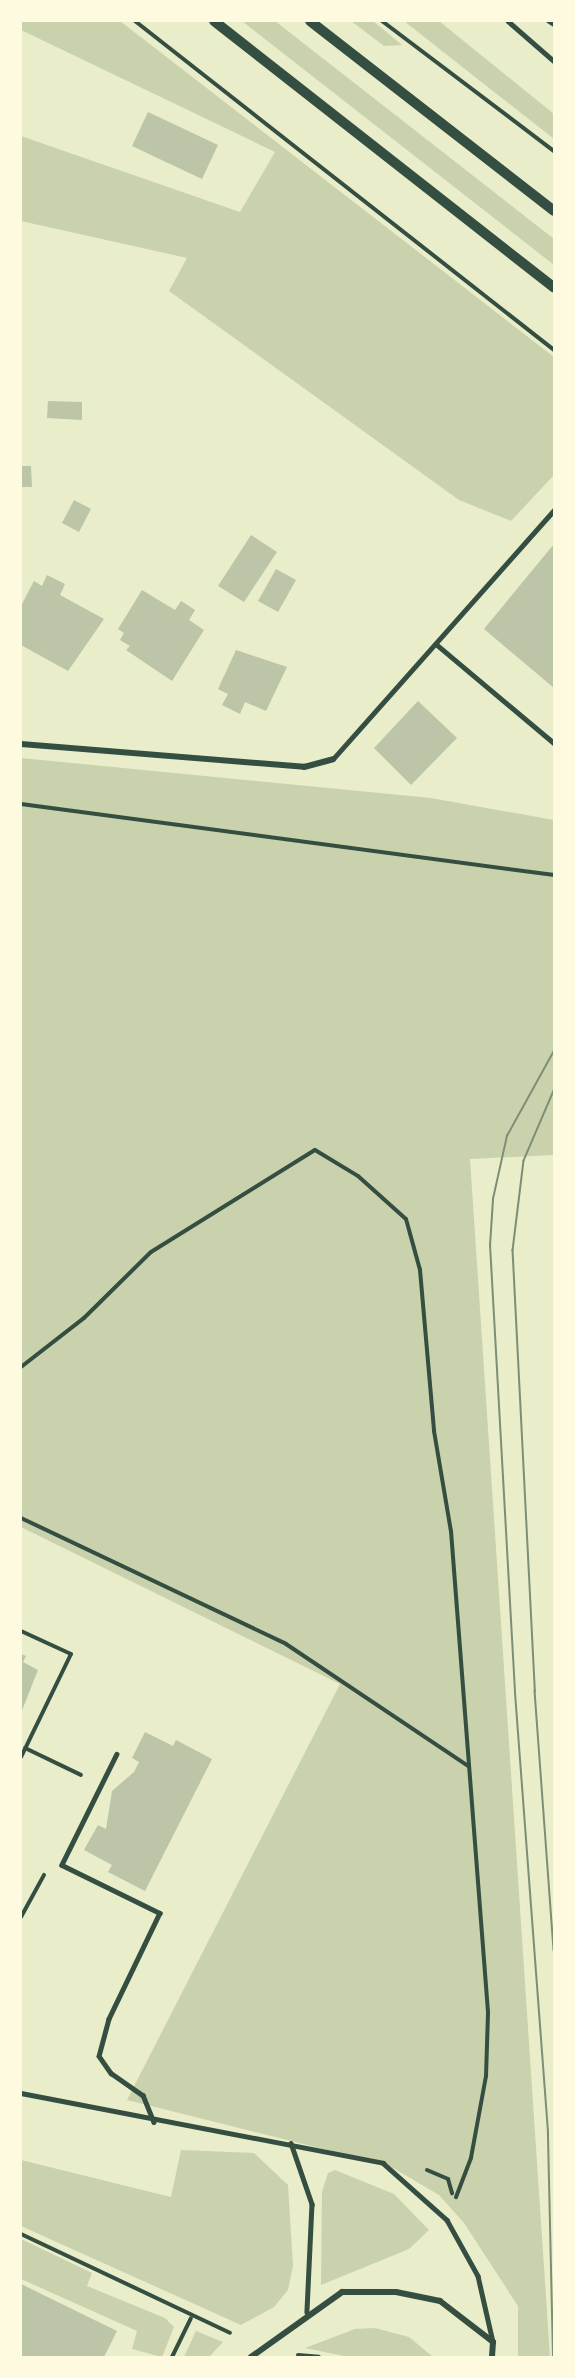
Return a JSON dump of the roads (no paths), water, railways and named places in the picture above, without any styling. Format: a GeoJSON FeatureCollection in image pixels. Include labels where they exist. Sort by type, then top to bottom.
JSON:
{"type":"FeatureCollection","features":[{"type":"Feature","properties":{"kind":"street"},"geometry":{"type":"LineString","coordinates":[[214,21],[554,288]]}},
{"type":"Feature","properties":{"kind":"street"},"geometry":{"type":"LineString","coordinates":[[310,21],[554,210]]}},
{"type":"Feature","properties":{"kind":"street"},"geometry":{"type":"LineString","coordinates":[[21,744],[304,767],[333,759]]}},
{"type":"Feature","properties":{"kind":"street"},"geometry":{"type":"LineString","coordinates":[[251,2357],[307,2312],[342,2292],[396,2292],[440,2301],[493,2342],[492,2357]]}},
{"type":"Feature","properties":{"kind":"lane"},"geometry":{"type":"LineString","coordinates":[[508,21],[554,61]]}},
{"type":"Feature","properties":{"kind":"lane"},"geometry":{"type":"LineString","coordinates":[[333,759],[554,510]]}},
{"type":"Feature","properties":{"kind":"lane"},"geometry":{"type":"LineString","coordinates":[[436,644],[554,743]]}},
{"type":"Feature","properties":{"kind":"lane"},"geometry":{"type":"LineString","coordinates":[[117,1754],[62,1865],[160,1913],[110,2019],[99,2056],[111,2073],[143,2095],[154,2122]]}},
{"type":"Feature","properties":{"kind":"lane"},"geometry":{"type":"LineString","coordinates":[[21,2093],[154,2122],[291,2143],[383,2163],[447,2220],[478,2276],[493,2342]]}},
{"type":"Feature","properties":{"kind":"lane"},"geometry":{"type":"LineString","coordinates":[[291,2143],[312,2204],[307,2312]]}},
{"type":"Feature","properties":{"kind":"tram line"},"geometry":{"type":"LineString","coordinates":[[553,2357],[548,2132],[515,1692],[490,1246],[493,1199],[507,1136],[554,1051]]}},
{"type":"Feature","properties":{"kind":"tram line"},"geometry":{"type":"LineString","coordinates":[[554,1091],[524,1161],[513,1250],[535,1691],[554,1950]]}}]}
